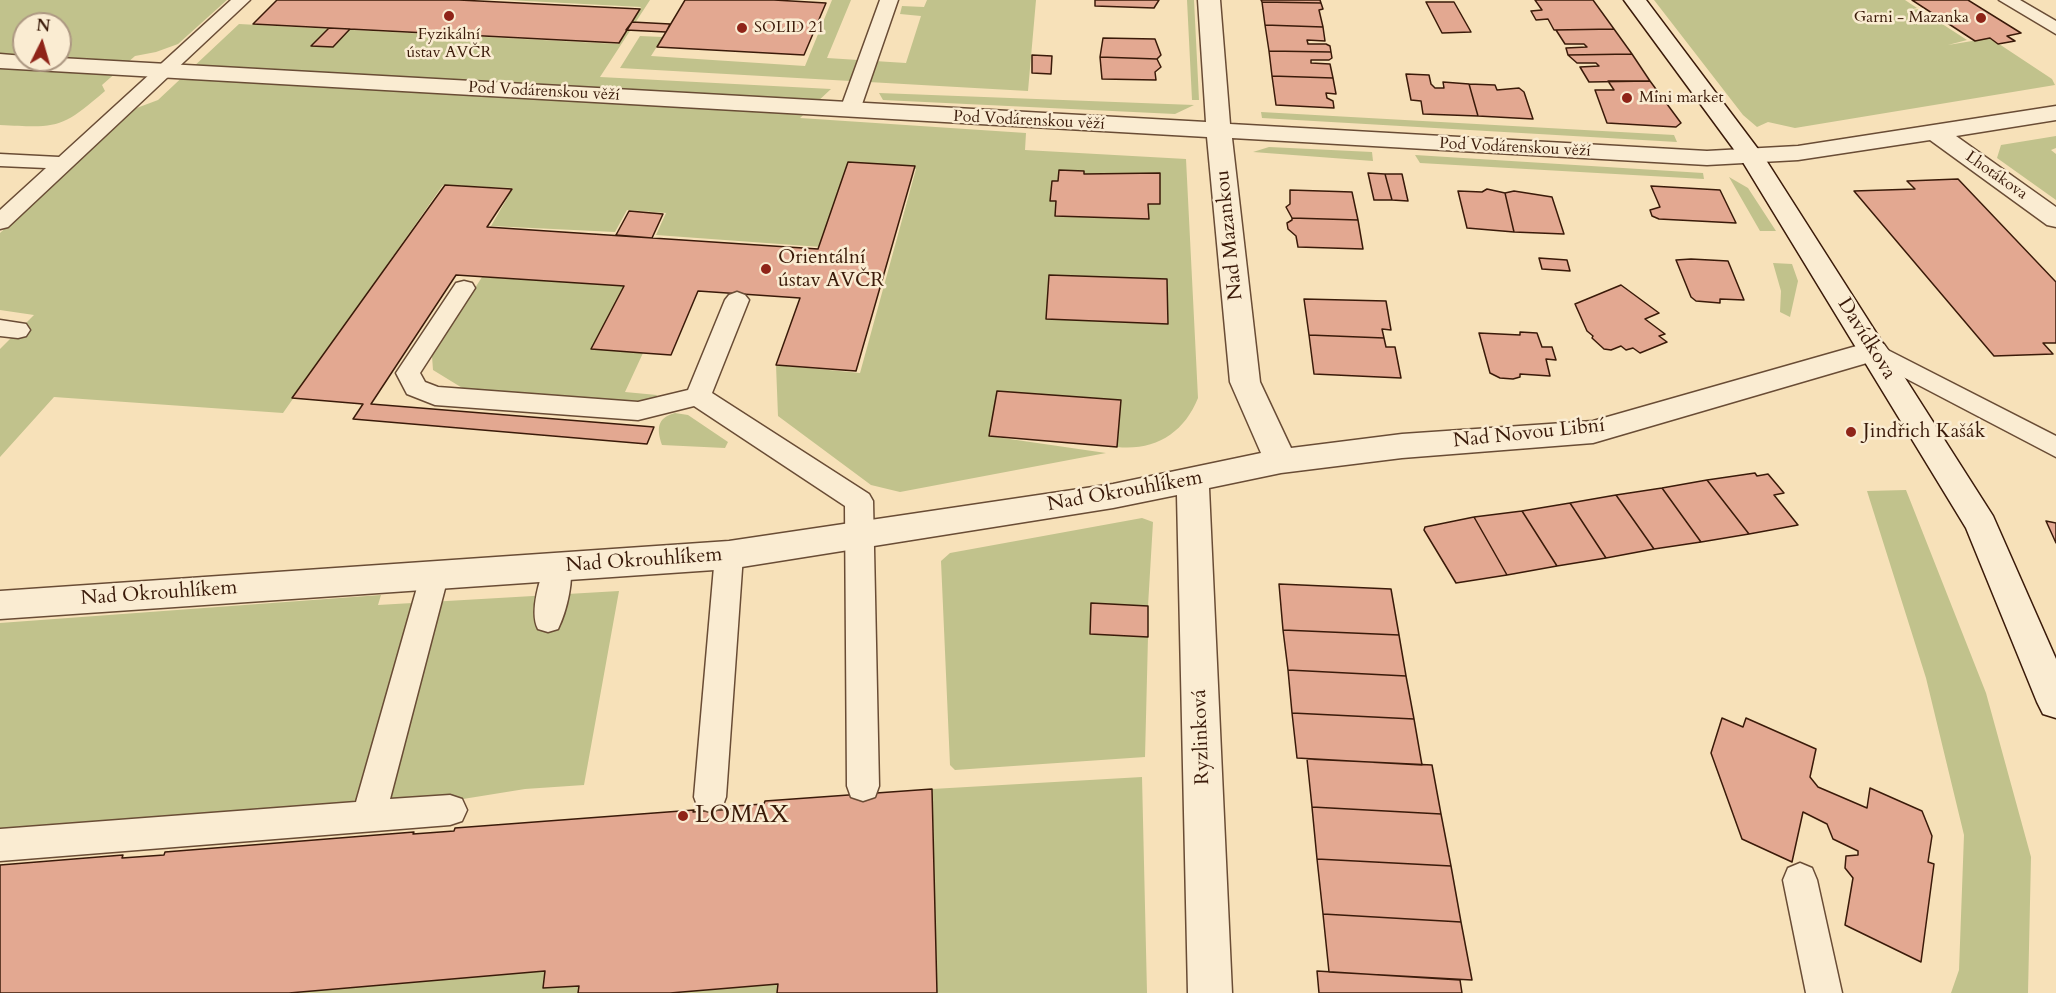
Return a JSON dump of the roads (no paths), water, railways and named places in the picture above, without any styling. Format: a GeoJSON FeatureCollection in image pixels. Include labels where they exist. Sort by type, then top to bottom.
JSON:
{"type":"FeatureCollection","features":[{"type":"Feature","properties":{"kind":"street","name":"Nad Mazankou"},"geometry":{"type":"LineString","coordinates":[[1209,0],[1219,133],[1245,382],[1281,461]]}},
{"type":"Feature","properties":{"kind":"street","name":"Davídkova"},"geometry":{"type":"LineString","coordinates":[[1635,0],[1752,157],[1981,525],[2056,702]]}},
{"type":"Feature","properties":{"kind":"street","name":"Pod Vodárenskou věží"},"geometry":{"type":"LineString","coordinates":[[0,62],[1219,133],[1707,158],[1752,157],[1936,134],[2056,113]]}},
{"type":"Feature","properties":{"kind":"street","name":"Lhotákova"},"geometry":{"type":"LineString","coordinates":[[1936,134],[2056,219]]}},
{"type":"Feature","properties":{"kind":"street","name":"Nad Novou Libní"},"geometry":{"type":"LineString","coordinates":[[1281,461],[1402,446],[1593,432],[1874,351]]}},
{"type":"Feature","properties":{"kind":"street","name":"Nad Okrouhlíkem"},"geometry":{"type":"LineString","coordinates":[[0,604],[434,577],[729,555],[860,537],[1192,481],[1281,461]]}},
{"type":"Feature","properties":{"kind":"street","name":"Ryzlinková"},"geometry":{"type":"LineString","coordinates":[[1192,481],[1196,537],[1210,993]]}},
{"type":"Feature","properties":{"kind":"lane"},"geometry":{"type":"LineString","coordinates":[[0,222],[242,0]]}},
{"type":"Feature","properties":{"kind":"lane"},"geometry":{"type":"LineString","coordinates":[[850,110],[889,0]]}},
{"type":"Feature","properties":{"kind":"lane"},"geometry":{"type":"LineString","coordinates":[[2008,0],[2056,29]]}},
{"type":"Feature","properties":{"kind":"lane"},"geometry":{"type":"LineString","coordinates":[[2027,11],[2056,7]]}},
{"type":"Feature","properties":{"kind":"lane"},"geometry":{"type":"LineString","coordinates":[[0,159],[62,163]]}},
{"type":"Feature","properties":{"kind":"lane"},"geometry":{"type":"LineString","coordinates":[[464,288],[408,373],[416,388],[435,396],[638,411],[698,396],[859,501],[863,786]]}},
{"type":"Feature","properties":{"kind":"lane"},"geometry":{"type":"LineString","coordinates":[[698,396],[737,300]]}},
{"type":"Feature","properties":{"kind":"lane"},"geometry":{"type":"LineString","coordinates":[[1874,351],[2056,448]]}},
{"type":"Feature","properties":{"kind":"lane"},"geometry":{"type":"LineString","coordinates":[[710,797],[729,555]]}},
{"type":"Feature","properties":{"kind":"lane"},"geometry":{"type":"LineString","coordinates":[[548,620],[558,568]]}},
{"type":"Feature","properties":{"kind":"lane"},"geometry":{"type":"LineString","coordinates":[[369,816],[434,577]]}},
{"type":"Feature","properties":{"kind":"lane"},"geometry":{"type":"LineString","coordinates":[[0,844],[450,810]]}},
{"type":"Feature","properties":{"kind":"lane"},"geometry":{"type":"LineString","coordinates":[[1800,880],[1824,993]]}},
{"type":"Feature","properties":{"kind":"place","name":"Fyzikální ústav AVČR"},"geometry":{"type":"Point","coordinates":[449,16]}},
{"type":"Feature","properties":{"kind":"place","name":"Garni - Mazanka"},"geometry":{"type":"Point","coordinates":[1981,18]}},
{"type":"Feature","properties":{"kind":"place","name":"SOLID 21"},"geometry":{"type":"Point","coordinates":[742,28]}},
{"type":"Feature","properties":{"kind":"place","name":"Mini market"},"geometry":{"type":"Point","coordinates":[1627,98]}},
{"type":"Feature","properties":{"kind":"place","name":"Orientální ústav AVČR"},"geometry":{"type":"Point","coordinates":[766,269]}},
{"type":"Feature","properties":{"kind":"place","name":"Jindřich Kašák"},"geometry":{"type":"Point","coordinates":[1851,432]}},
{"type":"Feature","properties":{"kind":"place","name":"LOMAX"},"geometry":{"type":"Point","coordinates":[683,816]}}]}
